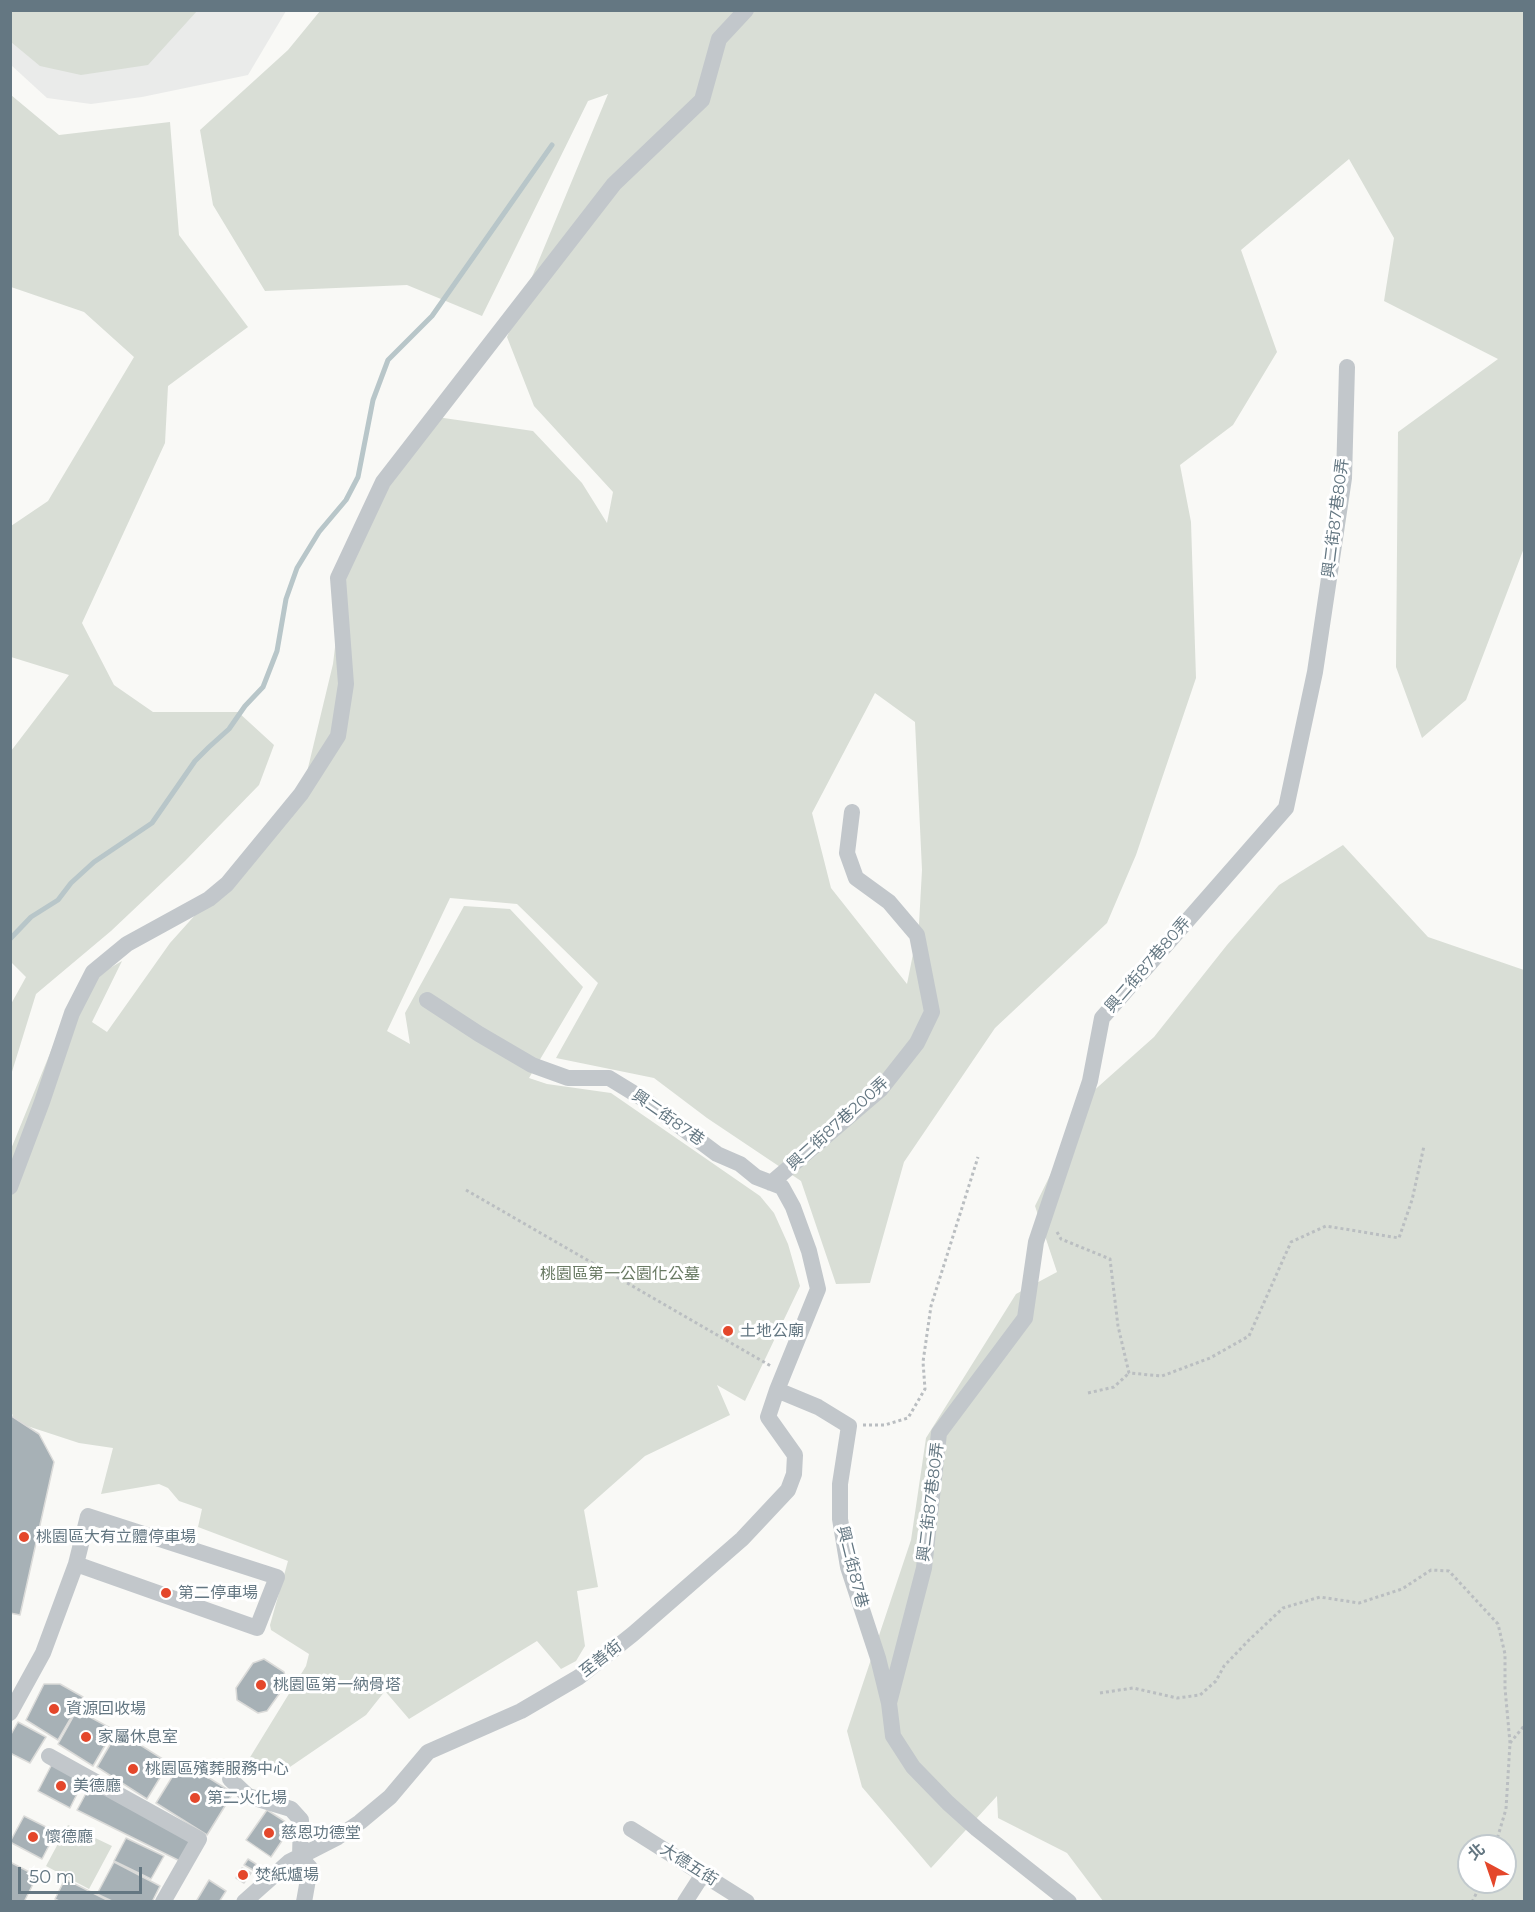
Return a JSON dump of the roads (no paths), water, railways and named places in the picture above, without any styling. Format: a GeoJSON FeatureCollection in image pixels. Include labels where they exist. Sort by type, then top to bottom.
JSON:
{"type":"FeatureCollection","features":[{"type":"Feature","properties":{"kind":"street"},"geometry":{"type":"LineString","coordinates":[[10,1187],[72,1013],[93,972],[127,944],[209,899],[227,884],[301,794],[338,736],[346,684],[338,578],[383,482],[614,184],[702,100],[719,39],[746,10]]}},
{"type":"Feature","properties":{"kind":"street","name":"興二街87巷80弄"},"geometry":{"type":"LineString","coordinates":[[888,1703],[924,1568],[939,1432],[1025,1318],[1036,1242],[1090,1081],[1102,1017],[1286,808],[1315,672],[1344,478],[1347,367]]}},
{"type":"Feature","properties":{"kind":"street","name":"興二街87巷200弄"},"geometry":{"type":"LineString","coordinates":[[771,1183],[880,1090],[917,1043],[932,1012],[917,936],[889,902],[856,878],[847,853],[852,812]]}},
{"type":"Feature","properties":{"kind":"street","name":"興二街87巷"},"geometry":{"type":"LineString","coordinates":[[427,1000],[532,1065],[568,1078],[609,1078],[645,1100],[717,1154],[740,1164],[756,1177],[782,1187],[793,1207],[809,1251],[818,1289],[777,1390],[818,1407],[849,1426],[840,1484],[840,1519],[849,1567],[878,1658],[893,1736],[913,1767],[977,1829],[1069,1902]]}},
{"type":"Feature","properties":{"kind":"street","name":"至善街"},"geometry":{"type":"LineString","coordinates":[[244,1902],[289,1862],[338,1837],[390,1797],[428,1752],[521,1711],[579,1677],[633,1634],[742,1539],[788,1490],[794,1474],[795,1455],[768,1417],[777,1390]]}},
{"type":"Feature","properties":{"kind":"street"},"geometry":{"type":"LineString","coordinates":[[10,1713],[43,1653],[76,1564],[88,1516],[277,1577],[257,1628],[76,1564]]}},
{"type":"Feature","properties":{"kind":"street"},"geometry":{"type":"LineString","coordinates":[[49,1756],[199,1839],[163,1902]]}},
{"type":"Feature","properties":{"kind":"street"},"geometry":{"type":"LineString","coordinates":[[230,1779],[248,1796],[291,1809],[301,1820],[300,1857],[310,1868],[304,1902]]}},
{"type":"Feature","properties":{"kind":"street","name":"大德五街"},"geometry":{"type":"LineString","coordinates":[[631,1829],[747,1902]]}},
{"type":"Feature","properties":{"kind":"street"},"geometry":{"type":"LineString","coordinates":[[685,1902],[703,1874]]}},
{"type":"Feature","properties":{"kind":"waterway"},"geometry":{"type":"LineString","coordinates":[[10,939],[31,917],[58,900],[71,883],[94,862],[152,823],[195,761],[229,729],[245,706],[263,687],[277,651],[286,599],[297,568],[319,532],[346,500],[358,477],[373,400],[388,360],[432,316],[552,145]]}},
{"type":"Feature","properties":{"kind":"place","name":"土地公廟"},"geometry":{"type":"Point","coordinates":[728,1331]}},
{"type":"Feature","properties":{"kind":"place","name":"桃園區大有立體停車場"},"geometry":{"type":"Point","coordinates":[24,1537]}},
{"type":"Feature","properties":{"kind":"place","name":"第二停車場"},"geometry":{"type":"Point","coordinates":[166,1593]}},
{"type":"Feature","properties":{"kind":"place","name":"桃園區第一納骨塔"},"geometry":{"type":"Point","coordinates":[261,1685]}},
{"type":"Feature","properties":{"kind":"place","name":"資源回收場"},"geometry":{"type":"Point","coordinates":[54,1709]}},
{"type":"Feature","properties":{"kind":"place","name":"家屬休息室"},"geometry":{"type":"Point","coordinates":[86,1737]}},
{"type":"Feature","properties":{"kind":"place","name":"桃園區殯葬服務中心"},"geometry":{"type":"Point","coordinates":[133,1769]}},
{"type":"Feature","properties":{"kind":"place","name":"美德廳"},"geometry":{"type":"Point","coordinates":[61,1786]}},
{"type":"Feature","properties":{"kind":"place","name":"第二火化場"},"geometry":{"type":"Point","coordinates":[195,1798]}},
{"type":"Feature","properties":{"kind":"place","name":"慈恩功德堂"},"geometry":{"type":"Point","coordinates":[269,1833]}},
{"type":"Feature","properties":{"kind":"place","name":"懷德廳"},"geometry":{"type":"Point","coordinates":[33,1837]}},
{"type":"Feature","properties":{"kind":"place","name":"焚紙爐場"},"geometry":{"type":"Point","coordinates":[243,1875]}},
{"type":"Feature","properties":{"kind":"park label","name":"桃園區第一公園化公墓"},"geometry":{"type":"Point","coordinates":[620,1274]}}]}
